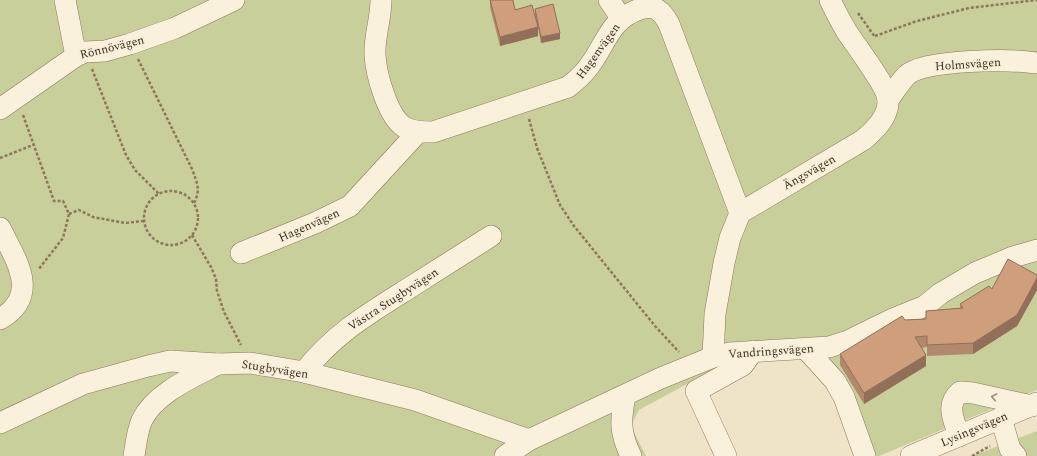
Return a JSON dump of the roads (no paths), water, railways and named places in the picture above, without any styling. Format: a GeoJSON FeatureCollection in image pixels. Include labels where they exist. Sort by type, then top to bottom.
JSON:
{"type":"FeatureCollection","features":[{"type":"Feature","properties":{"kind":"street"},"geometry":{"type":"LineString","coordinates":[[65,0],[80,54]]}},
{"type":"Feature","properties":{"kind":"street","name":"Rönnövägen"},"geometry":{"type":"LineString","coordinates":[[8,103],[80,54],[105,51],[130,44],[175,28],[234,0]]}},
{"type":"Feature","properties":{"kind":"street","name":"Hagenvägen"},"geometry":{"type":"LineString","coordinates":[[381,0],[375,55],[382,88],[398,122],[406,128],[418,132],[433,132],[524,103],[568,87],[581,77],[621,18],[648,7],[662,4],[664,13],[740,212]]}},
{"type":"Feature","properties":{"kind":"street"},"geometry":{"type":"LineString","coordinates":[[609,0],[621,18]]}},
{"type":"Feature","properties":{"kind":"street"},"geometry":{"type":"LineString","coordinates":[[830,0],[847,32],[875,73],[888,100]]}},
{"type":"Feature","properties":{"kind":"street","name":"Holmsvägen"},"geometry":{"type":"LineString","coordinates":[[888,100],[908,74],[923,68],[951,63],[1020,60],[1037,63]]}},
{"type":"Feature","properties":{"kind":"street","name":"Ängsvägen"},"geometry":{"type":"LineString","coordinates":[[740,212],[863,140],[877,128],[885,114],[888,100]]}},
{"type":"Feature","properties":{"kind":"street","name":"Hagenvägen"},"geometry":{"type":"LineString","coordinates":[[241,253],[315,223],[350,206],[418,132]]}},
{"type":"Feature","properties":{"kind":"street"},"geometry":{"type":"LineString","coordinates":[[713,357],[715,314],[724,263],[730,238],[740,212]]}},
{"type":"Feature","properties":{"kind":"street"},"geometry":{"type":"LineString","coordinates":[[0,228],[21,272],[23,284],[21,297],[16,307],[0,319]]}},
{"type":"Feature","properties":{"kind":"street","name":"Västra Stugbyvägen"},"geometry":{"type":"LineString","coordinates":[[304,372],[319,353],[332,340],[373,311],[491,236]]}},
{"type":"Feature","properties":{"kind":"street","name":"Vandringsvägen"},"geometry":{"type":"LineString","coordinates":[[505,456],[529,440],[626,396],[661,378],[692,367],[713,357],[730,353],[753,351],[829,347],[848,342],[893,319],[925,306],[941,293],[977,283],[1013,257],[1037,250]]}},
{"type":"Feature","properties":{"kind":"street"},"geometry":{"type":"LineString","coordinates":[[925,306],[949,311]]}},
{"type":"Feature","properties":{"kind":"street"},"geometry":{"type":"LineString","coordinates":[[806,349],[835,382],[844,397],[865,456]]}},
{"type":"Feature","properties":{"kind":"street"},"geometry":{"type":"LineString","coordinates":[[726,456],[696,391],[743,366],[753,351]]}},
{"type":"Feature","properties":{"kind":"street","name":"Stugbyvägen"},"geometry":{"type":"LineString","coordinates":[[0,423],[84,384],[116,374],[170,361],[218,364],[250,363],[304,372],[415,400],[529,440]]}},
{"type":"Feature","properties":{"kind":"street"},"geometry":{"type":"LineString","coordinates":[[134,456],[137,433],[142,419],[149,410],[174,387],[218,364]]}},
{"type":"Feature","properties":{"kind":"street"},"geometry":{"type":"LineString","coordinates":[[959,436],[950,409],[954,397],[960,392],[973,393],[1034,405]]}},
{"type":"Feature","properties":{"kind":"street"},"geometry":{"type":"LineString","coordinates":[[626,396],[621,424],[623,437],[631,456]]}},
{"type":"Feature","properties":{"kind":"street","name":"Lysingsvägen"},"geometry":{"type":"LineString","coordinates":[[911,456],[1034,405]]}},
{"type":"Feature","properties":{"kind":"street"},"geometry":{"type":"LineString","coordinates":[[1001,418],[1010,449],[1016,456]]}}]}
